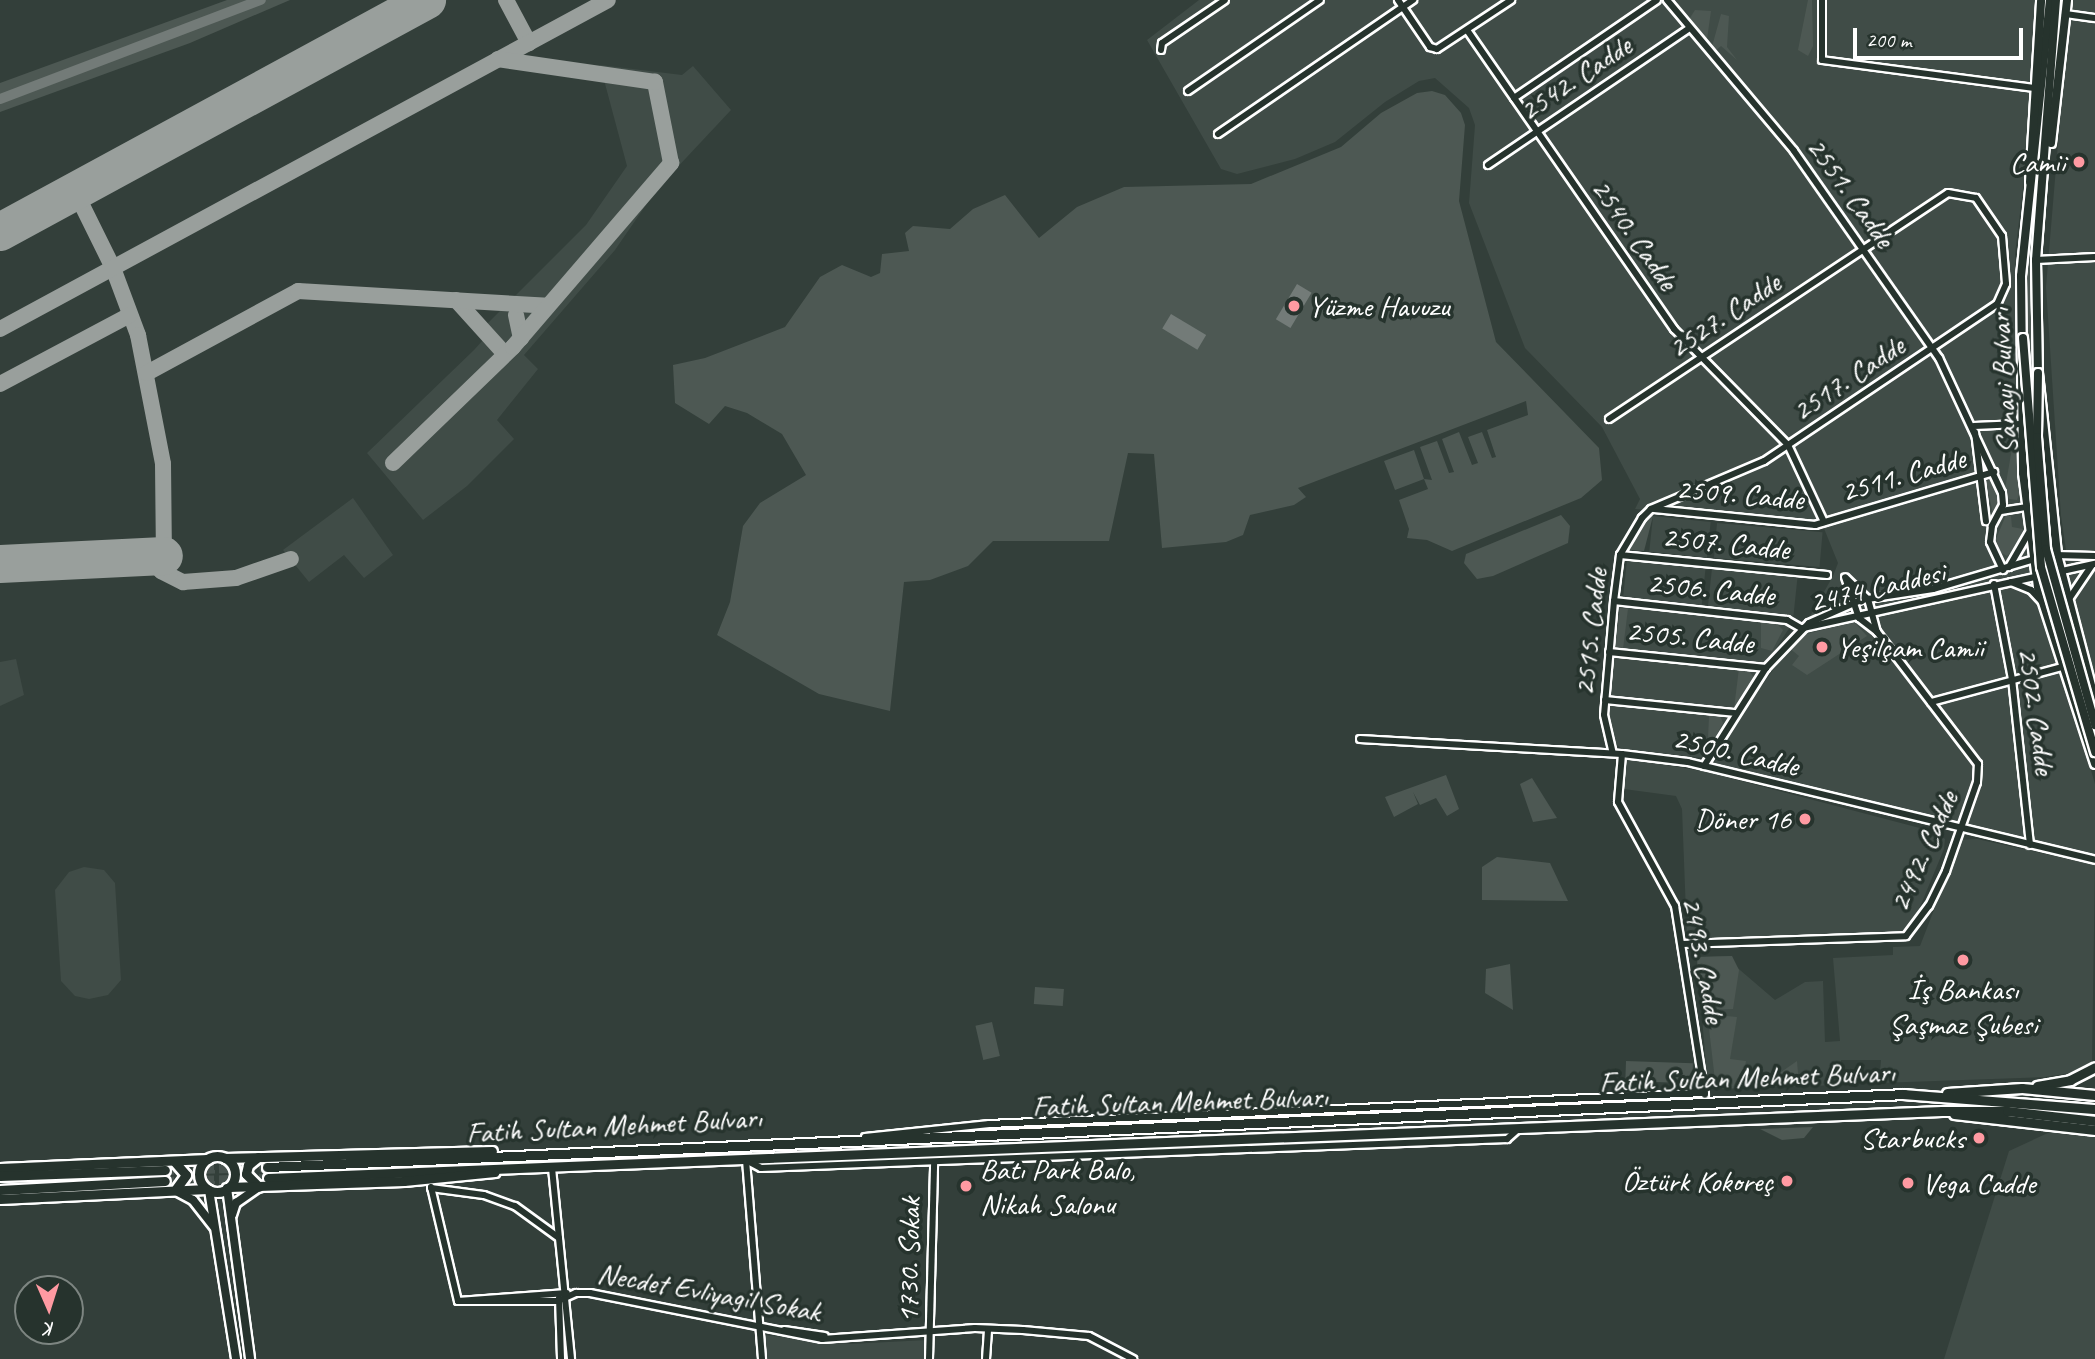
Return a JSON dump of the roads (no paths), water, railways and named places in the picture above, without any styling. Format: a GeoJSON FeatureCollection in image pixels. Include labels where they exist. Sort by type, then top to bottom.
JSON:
{"type":"FeatureCollection","features":[{"type":"Feature","properties":{"kind":"highway"},"geometry":{"type":"LineString","coordinates":[[2022,1088],[2070,1080],[2095,1067]]}},
{"type":"Feature","properties":{"kind":"highway"},"geometry":{"type":"LineString","coordinates":[[1941,1095],[1960,1089],[2022,1088],[2095,1096]]}},
{"type":"Feature","properties":{"kind":"highway","name":"Fatih Sultan Mehmet Bulvarı"},"geometry":{"type":"LineString","coordinates":[[267,1167],[508,1153],[1705,1098],[1941,1095],[2095,1109]]}},
{"type":"Feature","properties":{"kind":"highway","name":"Fatih Sultan Mehmet Bulvarı"},"geometry":{"type":"LineString","coordinates":[[268,1178],[1942,1111],[2007,1111],[2095,1121]]}},
{"type":"Feature","properties":{"kind":"highway"},"geometry":{"type":"LineString","coordinates":[[1942,1111],[1974,1119],[2095,1130]]}},
{"type":"Feature","properties":{"kind":"highway"},"geometry":{"type":"LineString","coordinates":[[0,1168],[474,1148],[508,1153]]}},
{"type":"Feature","properties":{"kind":"highway"},"geometry":{"type":"LineString","coordinates":[[259,1157],[248,1165],[246,1174],[260,1187]]}},
{"type":"Feature","properties":{"kind":"highway"},"geometry":{"type":"LineString","coordinates":[[225,1158],[234,1170],[228,1188]]}},
{"type":"Feature","properties":{"kind":"highway"},"geometry":{"type":"LineString","coordinates":[[208,1159],[199,1176],[208,1189]]}},
{"type":"Feature","properties":{"kind":"highway"},"geometry":{"type":"LineString","coordinates":[[0,1199],[180,1187],[186,1175],[181,1164],[166,1160]]}},
{"type":"Feature","properties":{"kind":"highway"},"geometry":{"type":"LineString","coordinates":[[0,1190],[429,1184],[477,1177],[509,1168]]}},
{"type":"Feature","properties":{"kind":"highway"},"geometry":{"type":"LineString","coordinates":[[0,1176],[165,1170]]}},
{"type":"Feature","properties":{"kind":"main road"},"geometry":{"type":"LineString","coordinates":[[2032,187],[2028,170],[2041,0]]}},
{"type":"Feature","properties":{"kind":"main road","name":"Sanayi Bulvarı"},"geometry":{"type":"LineString","coordinates":[[2050,0],[2021,276],[2023,338],[2041,567],[2095,752]]}},
{"type":"Feature","properties":{"kind":"main road","name":"Sanayi Bulvarı"},"geometry":{"type":"LineString","coordinates":[[2056,0],[2047,156],[2036,260],[2037,437],[2046,549],[2095,724]]}},
{"type":"Feature","properties":{"kind":"main road"},"geometry":{"type":"LineString","coordinates":[[2047,156],[2055,130],[2067,0]]}},
{"type":"Feature","properties":{"kind":"main road"},"geometry":{"type":"LineString","coordinates":[[2023,338],[2019,353],[2020,424],[2032,560],[2062,667],[2095,764]]}},
{"type":"Feature","properties":{"kind":"main road"},"geometry":{"type":"LineString","coordinates":[[2038,373],[2057,555],[2095,701]]}},
{"type":"Feature","properties":{"kind":"main road"},"geometry":{"type":"LineString","coordinates":[[2029,533],[2040,538],[2053,527]]}},
{"type":"Feature","properties":{"kind":"main road"},"geometry":{"type":"LineString","coordinates":[[2044,607],[2052,601],[2068,605]]}},
{"type":"Feature","properties":{"kind":"main road"},"geometry":{"type":"LineString","coordinates":[[231,1229],[236,1203],[260,1187]]}},
{"type":"Feature","properties":{"kind":"main road"},"geometry":{"type":"LineString","coordinates":[[169,1188],[193,1200],[216,1230]]}},
{"type":"Feature","properties":{"kind":"main road"},"geometry":{"type":"LineString","coordinates":[[228,1188],[231,1229],[250,1359]]}},
{"type":"Feature","properties":{"kind":"main road"},"geometry":{"type":"LineString","coordinates":[[208,1189],[236,1359]]}},
{"type":"Feature","properties":{"kind":"street"},"geometry":{"type":"LineString","coordinates":[[1161,50],[1162,43],[1225,0]]}},
{"type":"Feature","properties":{"kind":"street"},"geometry":{"type":"LineString","coordinates":[[1188,91],[1320,0]]}},
{"type":"Feature","properties":{"kind":"street"},"geometry":{"type":"LineString","coordinates":[[1398,0],[1433,49],[1511,0]]}},
{"type":"Feature","properties":{"kind":"street"},"geometry":{"type":"LineString","coordinates":[[1218,134],[1413,0]]}},
{"type":"Feature","properties":{"kind":"street"},"geometry":{"type":"LineString","coordinates":[[1514,98],[1657,0]]}},
{"type":"Feature","properties":{"kind":"street","name":"2551. Cadde"},"geometry":{"type":"LineString","coordinates":[[1667,0],[1688,29],[1794,151],[1932,349],[1974,426],[1994,472],[2002,493],[2001,511]]}},
{"type":"Feature","properties":{"kind":"street"},"geometry":{"type":"LineString","coordinates":[[1822,0],[1822,60],[2035,88]]}},
{"type":"Feature","properties":{"kind":"street"},"geometry":{"type":"LineString","coordinates":[[2065,14],[2095,18]]}},
{"type":"Feature","properties":{"kind":"street","name":"2542. Cadde"},"geometry":{"type":"LineString","coordinates":[[1488,165],[1688,29]]}},
{"type":"Feature","properties":{"kind":"street","name":"2540. Cadde"},"geometry":{"type":"LineString","coordinates":[[1467,30],[1674,329],[1788,445]]}},
{"type":"Feature","properties":{"kind":"street","name":"2527. Cadde"},"geometry":{"type":"LineString","coordinates":[[1609,419],[1864,248],[1956,191],[1980,201],[2002,236],[2005,250]]}},
{"type":"Feature","properties":{"kind":"street","name":"2517. Cadde"},"geometry":{"type":"LineString","coordinates":[[1788,445],[2001,301],[2006,288],[2005,250]]}},
{"type":"Feature","properties":{"kind":"street"},"geometry":{"type":"LineString","coordinates":[[2036,260],[2095,257]]}},
{"type":"Feature","properties":{"kind":"street"},"geometry":{"type":"LineString","coordinates":[[1986,521],[1978,477],[1974,426],[2020,424]]}},
{"type":"Feature","properties":{"kind":"street"},"geometry":{"type":"LineString","coordinates":[[1651,509],[1740,474],[1788,445],[1825,522]]}},
{"type":"Feature","properties":{"kind":"street","name":"2511. Cadde"},"geometry":{"type":"LineString","coordinates":[[1825,522],[1994,472]]}},
{"type":"Feature","properties":{"kind":"street"},"geometry":{"type":"LineString","coordinates":[[2026,507],[2001,511],[1992,526],[1990,542],[2006,569],[2029,533]]}},
{"type":"Feature","properties":{"kind":"street","name":"2509. Cadde"},"geometry":{"type":"LineString","coordinates":[[1651,509],[1807,525],[1825,522]]}},
{"type":"Feature","properties":{"kind":"street","name":"2515. Cadde"},"geometry":{"type":"LineString","coordinates":[[1613,753],[1605,700],[1620,555],[1651,509]]}},
{"type":"Feature","properties":{"kind":"street","name":"2507. Cadde"},"geometry":{"type":"LineString","coordinates":[[1620,555],[1827,575]]}},
{"type":"Feature","properties":{"kind":"street","name":"2474 Caddesi"},"geometry":{"type":"LineString","coordinates":[[1801,628],[1852,603],[1868,599],[2057,555],[2095,556]]}},
{"type":"Feature","properties":{"kind":"street"},"geometry":{"type":"LineString","coordinates":[[2068,605],[2075,586],[2093,564]]}},
{"type":"Feature","properties":{"kind":"street","name":"2474 Caddesi"},"geometry":{"type":"LineString","coordinates":[[1801,628],[1859,618],[1873,611],[1994,584],[2061,574],[2093,564]]}},
{"type":"Feature","properties":{"kind":"street"},"geometry":{"type":"LineString","coordinates":[[1845,576],[1868,599],[1877,632],[1859,618],[1845,576]]}},
{"type":"Feature","properties":{"kind":"street"},"geometry":{"type":"LineString","coordinates":[[2009,581],[2031,590],[2044,607]]}},
{"type":"Feature","properties":{"kind":"street","name":"2502. Cadde"},"geometry":{"type":"LineString","coordinates":[[1994,584],[2012,679],[2030,845]]}},
{"type":"Feature","properties":{"kind":"street","name":"2506. Cadde"},"geometry":{"type":"LineString","coordinates":[[1614,601],[1787,620],[1801,628]]}},
{"type":"Feature","properties":{"kind":"street"},"geometry":{"type":"LineString","coordinates":[[1704,766],[1766,668],[1801,628]]}},
{"type":"Feature","properties":{"kind":"street","name":"2492. Cadde"},"geometry":{"type":"LineString","coordinates":[[1682,944],[1906,936],[1929,906],[1977,782],[1978,764],[1877,632]]}},
{"type":"Feature","properties":{"kind":"street","name":"2505. Cadde"},"geometry":{"type":"LineString","coordinates":[[1609,652],[1766,668]]}},
{"type":"Feature","properties":{"kind":"street"},"geometry":{"type":"LineString","coordinates":[[1931,702],[2062,667]]}},
{"type":"Feature","properties":{"kind":"street"},"geometry":{"type":"LineString","coordinates":[[1605,700],[1737,713]]}},
{"type":"Feature","properties":{"kind":"street","name":"2500. Cadde"},"geometry":{"type":"LineString","coordinates":[[1360,739],[1613,753],[1704,766],[2095,860]]}},
{"type":"Feature","properties":{"kind":"street","name":"2493. Cadde"},"geometry":{"type":"LineString","coordinates":[[1622,754],[1618,802],[1672,900],[1682,944],[1705,1098]]}},
{"type":"Feature","properties":{"kind":"street"},"geometry":{"type":"LineString","coordinates":[[746,1160],[761,1168],[1507,1139],[1520,1127]]}},
{"type":"Feature","properties":{"kind":"street"},"geometry":{"type":"LineString","coordinates":[[946,1151],[987,1159]]}},
{"type":"Feature","properties":{"kind":"street"},"geometry":{"type":"LineString","coordinates":[[746,1160],[762,1359]]}},
{"type":"Feature","properties":{"kind":"street","name":"1730. Sokak"},"geometry":{"type":"LineString","coordinates":[[929,1359],[934,1162]]}},
{"type":"Feature","properties":{"kind":"street"},"geometry":{"type":"LineString","coordinates":[[552,1168],[571,1359]]}},
{"type":"Feature","properties":{"kind":"street"},"geometry":{"type":"LineString","coordinates":[[560,1239],[515,1206],[484,1195],[429,1184],[458,1301],[564,1295]]}},
{"type":"Feature","properties":{"kind":"street","name":"Necdet Evliyagil Sokak"},"geometry":{"type":"LineString","coordinates":[[458,1301],[558,1301],[564,1295],[576,1293],[822,1339],[825,1336],[988,1329],[1089,1336],[1133,1359]]}},
{"type":"Feature","properties":{"kind":"street"},"geometry":{"type":"LineString","coordinates":[[558,1301],[561,1359]]}},
{"type":"Feature","properties":{"kind":"street"},"geometry":{"type":"LineString","coordinates":[[986,1359],[988,1329]]}},
{"type":"Feature","properties":{"kind":"waterway"},"geometry":{"type":"LineString","coordinates":[[0,99],[261,0]]}},
{"type":"Feature","properties":{"kind":"tunnel"},"geometry":{"type":"LineString","coordinates":[[165,1170],[267,1167]]}},
{"type":"Feature","properties":{"kind":"tunnel"},"geometry":{"type":"LineString","coordinates":[[165,1181],[268,1178]]}},
{"type":"Feature","properties":{"kind":"place","name":"Camii"},"geometry":{"type":"Point","coordinates":[2079,162]}},
{"type":"Feature","properties":{"kind":"place","name":"Yüzme Havuzu"},"geometry":{"type":"Point","coordinates":[1294,306]}},
{"type":"Feature","properties":{"kind":"place","name":"Yeşilçam Camii"},"geometry":{"type":"Point","coordinates":[1822,647]}},
{"type":"Feature","properties":{"kind":"place","name":"Döner 16"},"geometry":{"type":"Point","coordinates":[1805,819]}},
{"type":"Feature","properties":{"kind":"place","name":"İş Bankası Şaşmaz Şubesi"},"geometry":{"type":"Point","coordinates":[1963,960]}},
{"type":"Feature","properties":{"kind":"place","name":"Starbucks"},"geometry":{"type":"Point","coordinates":[1979,1138]}},
{"type":"Feature","properties":{"kind":"place","name":"Öztürk Kokoreç"},"geometry":{"type":"Point","coordinates":[1787,1181]}},
{"type":"Feature","properties":{"kind":"place","name":"Vega Cadde"},"geometry":{"type":"Point","coordinates":[1908,1183]}},
{"type":"Feature","properties":{"kind":"place","name":"Batı Park Balo, Nikah Salonu"},"geometry":{"type":"Point","coordinates":[966,1186]}}]}
